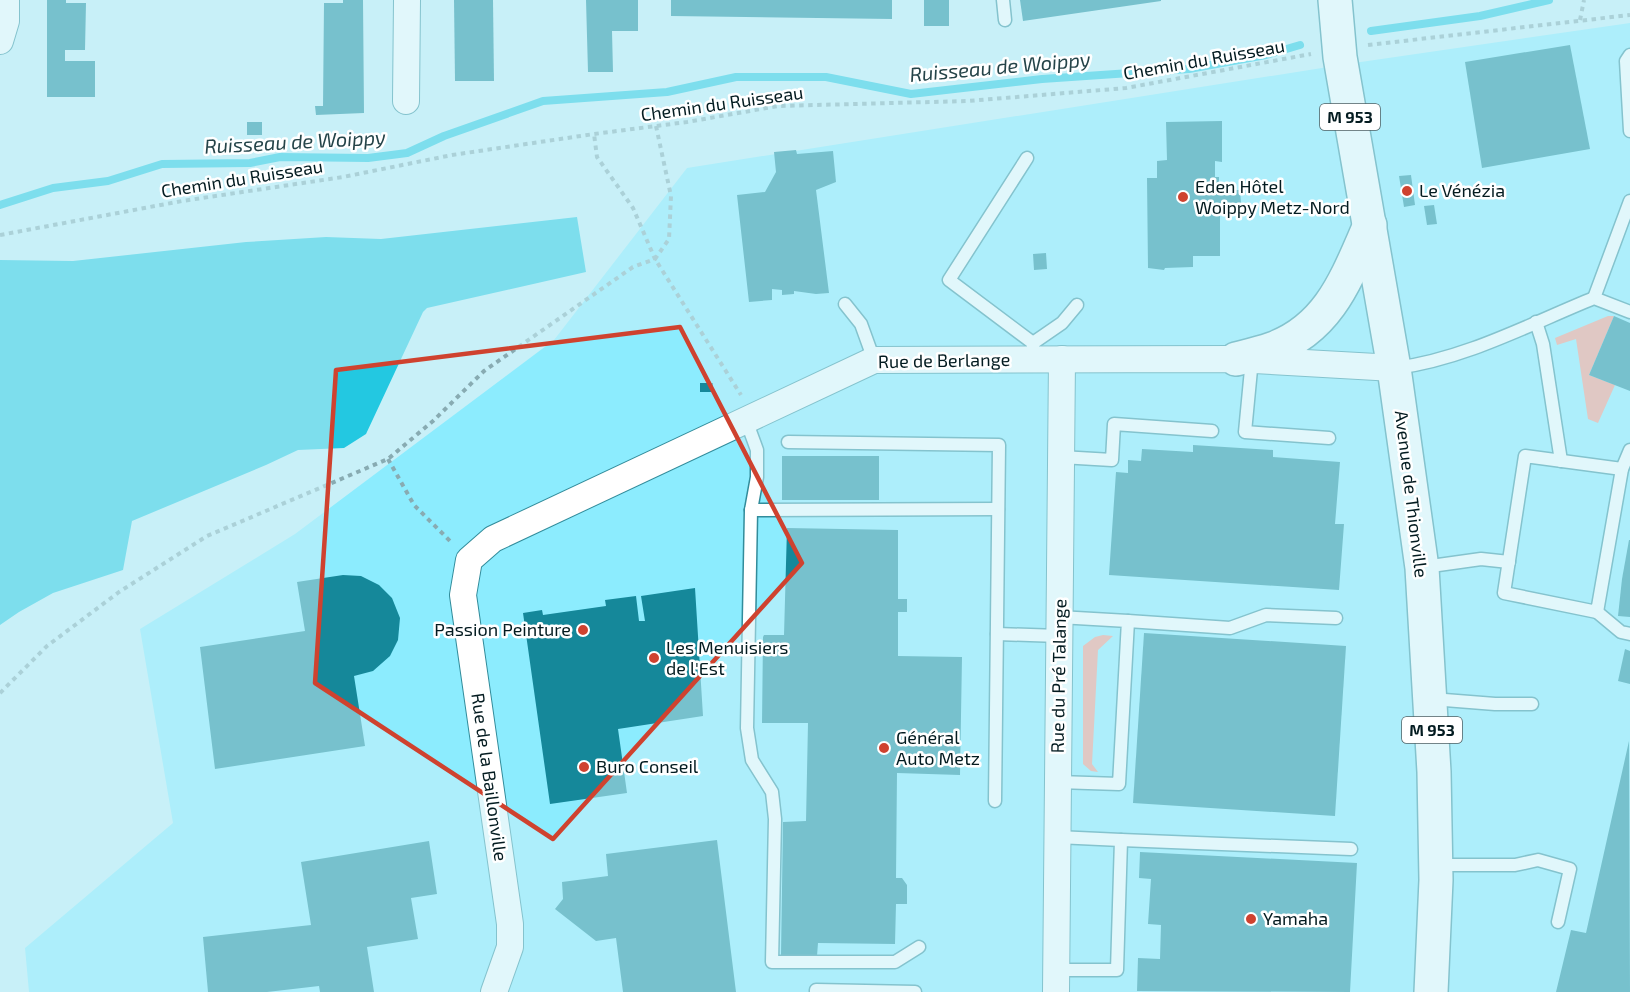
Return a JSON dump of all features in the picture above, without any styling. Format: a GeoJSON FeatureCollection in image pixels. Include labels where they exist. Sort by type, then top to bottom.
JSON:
{"type":"FeatureCollection","features":[{"type":"Feature","properties":{"kind":"main road","name":"Avenue de Thionville"},"geometry":{"type":"LineString","coordinates":[[1336,0],[1339,48],[1394,368],[1422,568],[1431,699],[1436,865],[1431,992]]}},
{"type":"Feature","properties":{"kind":"main road"},"geometry":{"type":"LineString","coordinates":[[1244,359],[1273,349],[1314,324],[1329,308],[1344,285],[1370,225]]}},
{"type":"Feature","properties":{"kind":"street"},"geometry":{"type":"LineString","coordinates":[[0,41],[6,21],[6,0]]}},
{"type":"Feature","properties":{"kind":"street"},"geometry":{"type":"LineString","coordinates":[[406,0],[406,100]]}},
{"type":"Feature","properties":{"kind":"street","name":"Rue de Berlange"},"geometry":{"type":"LineString","coordinates":[[469,560],[493,538],[874,360],[1033,351],[1062,359],[1244,359],[1394,368]]}},
{"type":"Feature","properties":{"kind":"street","name":"Rue du Pré Talange"},"geometry":{"type":"LineString","coordinates":[[1056,981],[1062,359]]}},
{"type":"Feature","properties":{"kind":"street","name":"Rue de la Baillonville"},"geometry":{"type":"LineString","coordinates":[[469,560],[463,595],[510,924],[510,947],[494,992]]}},
{"type":"Feature","properties":{"kind":"lane"},"geometry":{"type":"LineString","coordinates":[[1003,0],[1005,20]]}},
{"type":"Feature","properties":{"kind":"lane"},"geometry":{"type":"LineString","coordinates":[[1630,55],[1626,61],[1630,131]]}},
{"type":"Feature","properties":{"kind":"lane"},"geometry":{"type":"LineString","coordinates":[[1027,158],[949,280],[1033,351],[1077,305]]}},
{"type":"Feature","properties":{"kind":"lane"},"geometry":{"type":"LineString","coordinates":[[1594,298],[1630,201]]}},
{"type":"Feature","properties":{"kind":"lane"},"geometry":{"type":"LineString","coordinates":[[1394,368],[1418,365],[1452,355],[1594,298],[1630,312]]}},
{"type":"Feature","properties":{"kind":"lane"},"geometry":{"type":"LineString","coordinates":[[845,304],[861,324],[874,360]]}},
{"type":"Feature","properties":{"kind":"lane"},"geometry":{"type":"LineString","coordinates":[[1536,322],[1544,344],[1561,461]]}},
{"type":"Feature","properties":{"kind":"lane"},"geometry":{"type":"LineString","coordinates":[[1244,359],[1245,432],[1329,438]]}},
{"type":"Feature","properties":{"kind":"lane"},"geometry":{"type":"LineString","coordinates":[[750,418],[757,450],[757,477],[751,510],[747,728],[752,760],[772,792],[775,819],[772,962],[895,962],[920,947]]}},
{"type":"Feature","properties":{"kind":"lane"},"geometry":{"type":"LineString","coordinates":[[1061,457],[1112,460],[1114,424],[1212,431]]}},
{"type":"Feature","properties":{"kind":"lane"},"geometry":{"type":"LineString","coordinates":[[788,442],[999,446],[995,801]]}},
{"type":"Feature","properties":{"kind":"lane"},"geometry":{"type":"LineString","coordinates":[[1597,612],[1622,468],[1630,450]]}},
{"type":"Feature","properties":{"kind":"lane"},"geometry":{"type":"LineString","coordinates":[[1622,468],[1524,456],[1504,593],[1597,612],[1621,632],[1630,634]]}},
{"type":"Feature","properties":{"kind":"lane"},"geometry":{"type":"LineString","coordinates":[[751,510],[998,509]]}},
{"type":"Feature","properties":{"kind":"lane"},"geometry":{"type":"LineString","coordinates":[[1422,568],[1481,559],[1509,562]]}},
{"type":"Feature","properties":{"kind":"lane"},"geometry":{"type":"LineString","coordinates":[[998,634],[1128,621],[1230,628],[1266,615],[1336,618]]}},
{"type":"Feature","properties":{"kind":"lane"},"geometry":{"type":"LineString","coordinates":[[1058,782],[1119,784],[1128,621]]}},
{"type":"Feature","properties":{"kind":"lane"},"geometry":{"type":"LineString","coordinates":[[1431,699],[1495,704],[1533,704]]}},
{"type":"Feature","properties":{"kind":"lane"},"geometry":{"type":"LineString","coordinates":[[1057,837],[1351,849]]}},
{"type":"Feature","properties":{"kind":"lane"},"geometry":{"type":"LineString","coordinates":[[1056,981],[1117,970],[1121,840]]}},
{"type":"Feature","properties":{"kind":"lane"},"geometry":{"type":"LineString","coordinates":[[1436,865],[1515,865],[1538,860],[1570,868],[1558,922]]}},
{"type":"Feature","properties":{"kind":"lane"},"geometry":{"type":"LineString","coordinates":[[816,992],[816,990],[915,992]]}},
{"type":"Feature","properties":{"kind":"path"},"geometry":{"type":"LineString","coordinates":[[1580,20],[1584,0]]}},
{"type":"Feature","properties":{"kind":"path","name":"Chemin du Ruisseau"},"geometry":{"type":"LineString","coordinates":[[0,235],[182,201],[343,177],[452,155],[778,106],[968,101],[1126,88],[1339,48],[1630,15]]}},
{"type":"Feature","properties":{"kind":"path"},"geometry":{"type":"LineString","coordinates":[[0,693],[47,646],[119,592],[207,536],[306,496],[388,459],[433,421],[484,371],[633,267],[655,259],[669,239],[671,196],[656,126]]}},
{"type":"Feature","properties":{"kind":"path"},"geometry":{"type":"LineString","coordinates":[[594,134],[597,157],[633,208],[655,259],[750,418]]}},
{"type":"Feature","properties":{"kind":"path"},"geometry":{"type":"LineString","coordinates":[[388,459],[414,505],[469,560]]}},
{"type":"Feature","properties":{"kind":"highlighted area"},"geometry":{"type":"Polygon","coordinates":[[[680,327],[802,563],[553,839],[315,683],[336,370],[680,327]]]}},
{"type":"Feature","properties":{"kind":"shaded area"},"geometry":{"type":"Polygon","coordinates":[[[1630,23],[1630,992],[29,992],[25,948],[173,823],[140,629],[295,534],[554,340],[687,168],[1347,64],[1630,23]]]}},
{"type":"Feature","properties":{"kind":"shaded area"},"geometry":{"type":"Polygon","coordinates":[[[577,217],[586,272],[427,308],[423,312],[366,434],[344,448],[298,450],[132,521],[123,570],[53,593],[0,625],[0,260],[73,261],[246,242],[326,237],[381,239],[577,217]]]}},
{"type":"Feature","properties":{"kind":"shaded area"},"geometry":{"type":"Polygon","coordinates":[[[1608,316],[1614,316],[1589,375],[1615,385],[1598,423],[1588,419],[1576,339],[1557,345],[1555,338],[1608,316]]]}},
{"type":"Feature","properties":{"kind":"shaded area"},"geometry":{"type":"Polygon","coordinates":[[[1113,636],[1098,650],[1092,764],[1098,772],[1091,771],[1083,764],[1083,646],[1095,637],[1113,636]]]}},
{"type":"Feature","properties":{"kind":"building"},"geometry":{"type":"Polygon","coordinates":[[[47,0],[86,3],[85,50],[65,50],[65,61],[95,61],[95,97],[47,97],[47,0]]]}},
{"type":"Feature","properties":{"kind":"building"},"geometry":{"type":"Polygon","coordinates":[[[343,0],[363,0],[364,113],[316,115],[315,106],[323,106],[324,3],[343,3],[343,0]]]}},
{"type":"Feature","properties":{"kind":"building"},"geometry":{"type":"Polygon","coordinates":[[[454,0],[493,0],[494,81],[455,81],[454,0]]]}},
{"type":"Feature","properties":{"kind":"building"},"geometry":{"type":"Polygon","coordinates":[[[586,0],[638,0],[638,31],[612,31],[613,72],[588,72],[586,0]]]}},
{"type":"Feature","properties":{"kind":"building"},"geometry":{"type":"Polygon","coordinates":[[[671,0],[892,0],[892,19],[671,16],[671,0]]]}},
{"type":"Feature","properties":{"kind":"building"},"geometry":{"type":"Polygon","coordinates":[[[924,0],[949,0],[949,26],[924,26],[924,0]]]}},
{"type":"Feature","properties":{"kind":"building"},"geometry":{"type":"Polygon","coordinates":[[[1020,0],[1161,0],[1161,1],[1023,21],[1020,0]]]}},
{"type":"Feature","properties":{"kind":"building"},"geometry":{"type":"Polygon","coordinates":[[[1570,45],[1590,149],[1482,168],[1465,62],[1570,45]]]}},
{"type":"Feature","properties":{"kind":"building","name":"Eden Hôtel Woippy Metz-Nord"},"geometry":{"type":"Polygon","coordinates":[[[1222,121],[1222,162],[1215,161],[1215,177],[1219,177],[1219,190],[1240,190],[1241,203],[1220,204],[1220,256],[1193,256],[1193,267],[1165,268],[1164,270],[1148,268],[1147,178],[1157,178],[1157,161],[1167,160],[1166,122],[1222,121]]]}},
{"type":"Feature","properties":{"kind":"building"},"geometry":{"type":"Polygon","coordinates":[[[247,122],[262,122],[262,135],[247,135],[247,122]]]}},
{"type":"Feature","properties":{"kind":"building"},"geometry":{"type":"Polygon","coordinates":[[[796,150],[797,154],[833,151],[836,182],[816,190],[829,293],[794,291],[794,294],[782,295],[782,290],[772,289],[772,300],[749,302],[737,195],[765,192],[776,172],[774,152],[796,150]]]}},
{"type":"Feature","properties":{"kind":"building","name":"Le Vénézia"},"geometry":{"type":"Polygon","coordinates":[[[1411,175],[1415,205],[1404,207],[1399,176],[1411,175]]]}},
{"type":"Feature","properties":{"kind":"building"},"geometry":{"type":"Polygon","coordinates":[[[1434,205],[1437,224],[1427,225],[1424,206],[1434,205]]]}},
{"type":"Feature","properties":{"kind":"building"},"geometry":{"type":"Polygon","coordinates":[[[1046,253],[1047,269],[1034,270],[1033,254],[1046,253]]]}},
{"type":"Feature","properties":{"kind":"building"},"geometry":{"type":"Polygon","coordinates":[[[1614,316],[1630,323],[1630,391],[1589,375],[1614,316]]]}},
{"type":"Feature","properties":{"kind":"building"},"geometry":{"type":"Polygon","coordinates":[[[700,383],[713,383],[713,392],[700,392],[700,383]]]}},
{"type":"Feature","properties":{"kind":"building"},"geometry":{"type":"Polygon","coordinates":[[[1193,445],[1273,450],[1273,457],[1340,462],[1335,524],[1344,524],[1339,590],[1109,575],[1116,472],[1128,473],[1128,460],[1141,461],[1142,449],[1193,452],[1193,445]]]}},
{"type":"Feature","properties":{"kind":"building"},"geometry":{"type":"Polygon","coordinates":[[[782,456],[879,456],[879,500],[782,500],[782,456]]]}},
{"type":"Feature","properties":{"kind":"building","name":"Général Auto Metz"},"geometry":{"type":"Polygon","coordinates":[[[787,528],[898,530],[898,599],[907,599],[907,612],[898,612],[898,656],[962,657],[960,775],[897,773],[896,878],[902,878],[907,885],[907,904],[896,904],[895,944],[818,943],[817,956],[781,955],[783,822],[806,821],[808,723],[762,723],[763,637],[764,635],[784,635],[787,528]]]}},
{"type":"Feature","properties":{"kind":"building"},"geometry":{"type":"Polygon","coordinates":[[[1630,540],[1630,617],[1618,616],[1630,540]]]}},
{"type":"Feature","properties":{"kind":"building"},"geometry":{"type":"Polygon","coordinates":[[[343,575],[361,576],[379,585],[392,598],[400,618],[398,640],[390,656],[373,671],[354,676],[365,746],[215,769],[200,647],[305,631],[297,582],[343,575]]]}},
{"type":"Feature","properties":{"kind":"building"},"geometry":{"type":"Polygon","coordinates":[[[695,588],[703,716],[618,729],[627,793],[550,804],[523,613],[542,610],[543,615],[606,606],[605,600],[636,596],[639,621],[645,621],[641,596],[695,588]]]}},
{"type":"Feature","properties":{"kind":"building"},"geometry":{"type":"Polygon","coordinates":[[[1144,633],[1346,646],[1335,816],[1133,803],[1144,633]]]}},
{"type":"Feature","properties":{"kind":"building"},"geometry":{"type":"Polygon","coordinates":[[[1625,649],[1630,651],[1630,684],[1618,681],[1625,649]]]}},
{"type":"Feature","properties":{"kind":"building"},"geometry":{"type":"Polygon","coordinates":[[[1629,741],[1630,992],[1556,992],[1571,930],[1586,933],[1629,741]]]}},
{"type":"Feature","properties":{"kind":"building"},"geometry":{"type":"Polygon","coordinates":[[[717,840],[736,992],[623,992],[616,938],[596,941],[555,909],[563,899],[562,882],[608,876],[606,854],[717,840]]]}},
{"type":"Feature","properties":{"kind":"building"},"geometry":{"type":"Polygon","coordinates":[[[429,841],[437,894],[411,898],[418,939],[367,947],[374,992],[320,992],[319,986],[267,992],[208,992],[203,937],[311,925],[301,862],[429,841]]]}},
{"type":"Feature","properties":{"kind":"building","name":"Yamaha"},"geometry":{"type":"Polygon","coordinates":[[[1140,852],[1357,863],[1350,992],[1137,991],[1138,958],[1160,959],[1161,925],[1148,924],[1151,879],[1139,878],[1140,852]]]}},
{"type":"Feature","properties":{"kind":"waterway","name":"Ruisseau de Woippy"},"geometry":{"type":"LineString","coordinates":[[1371,31],[1480,16],[1549,0]]}},
{"type":"Feature","properties":{"kind":"waterway","name":"Ruisseau de Woippy"},"geometry":{"type":"LineString","coordinates":[[0,205],[53,188],[108,181],[162,164],[250,163],[280,157],[368,158],[407,153],[444,136],[543,101],[667,92],[736,77],[826,77],[911,94],[1042,79],[1189,69],[1266,55],[1300,45]]}},
{"type":"Feature","properties":{"kind":"place","name":"Le Vénézia"},"geometry":{"type":"Point","coordinates":[1407,191]}},
{"type":"Feature","properties":{"kind":"place","name":"Eden Hôtel Woippy Metz-Nord"},"geometry":{"type":"Point","coordinates":[1183,197]}},
{"type":"Feature","properties":{"kind":"place","name":"Passion Peinture"},"geometry":{"type":"Point","coordinates":[583,630]}},
{"type":"Feature","properties":{"kind":"place","name":"Les Menuisiers de l'Est"},"geometry":{"type":"Point","coordinates":[654,658]}},
{"type":"Feature","properties":{"kind":"place","name":"Général Auto Metz"},"geometry":{"type":"Point","coordinates":[884,748]}},
{"type":"Feature","properties":{"kind":"place","name":"Buro Conseil"},"geometry":{"type":"Point","coordinates":[584,767]}},
{"type":"Feature","properties":{"kind":"place","name":"Yamaha"},"geometry":{"type":"Point","coordinates":[1251,919]}}]}
